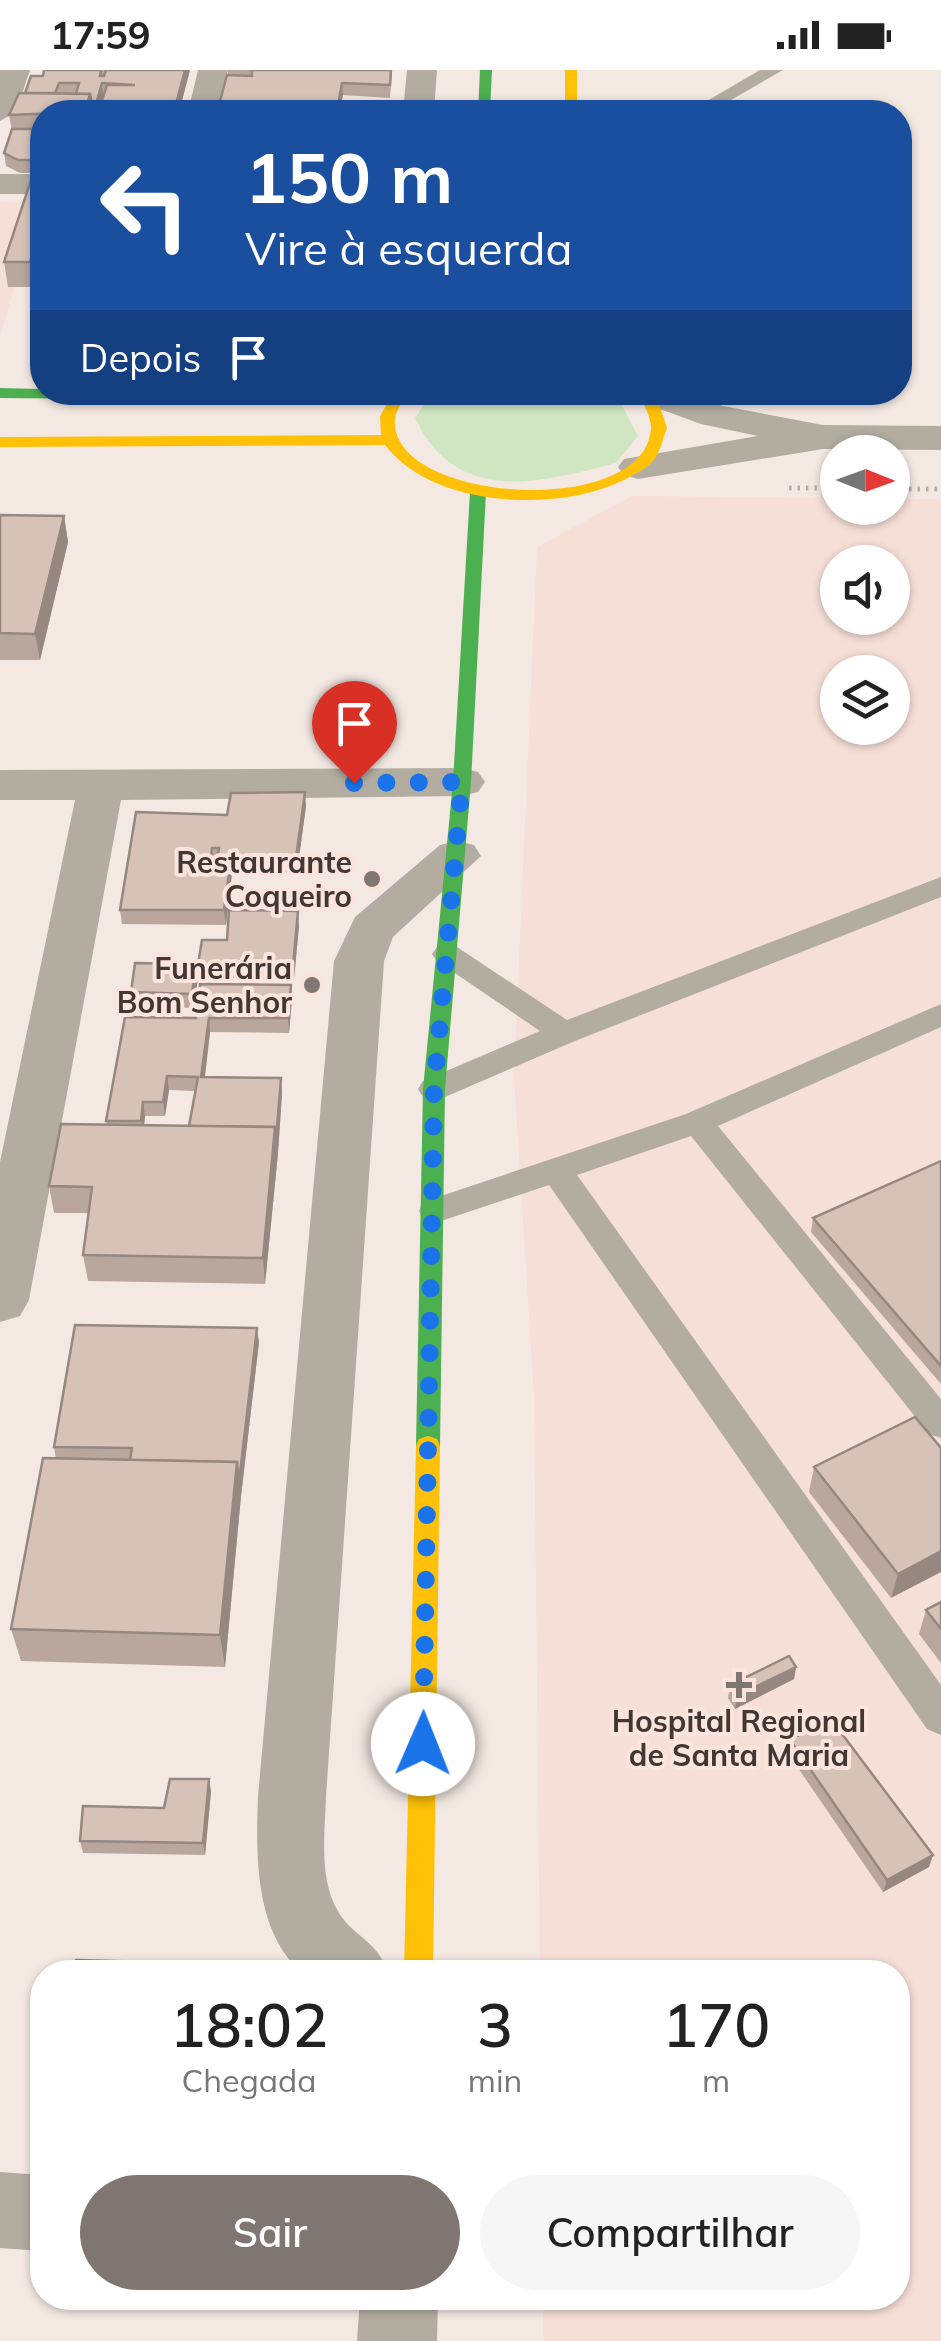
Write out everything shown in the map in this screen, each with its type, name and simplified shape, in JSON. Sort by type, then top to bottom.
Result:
[{"type":"street","points":[[207,100],[213,70]]},
{"type":"street","points":[[419,100],[422,70]]},
{"type":"street","points":[[485,100],[486,70]]},
{"type":"street","points":[[571,70],[572,100]]},
{"type":"street","points":[[0,184],[30,184]]},
{"type":"street","points":[[0,393],[30,393]]},
{"type":"street","points":[[395,405],[388,418],[390,440],[408,462],[438,480],[478,492],[537,497],[594,488],[638,467],[820,438]]},
{"type":"street","points":[[638,467],[658,443],[661,417],[654,405]]},
{"type":"street","points":[[683,405],[714,416],[820,436]]},
{"type":"street","points":[[910,438],[941,438]]},
{"type":"street","points":[[0,442],[390,440]]},
{"type":"street","points":[[418,1960],[436,1212],[434,1089],[457,856],[478,492]]},
{"type":"street","points":[[0,785],[462,782]]},
{"type":"street","points":[[0,1300],[9,1205],[101,786]]},
{"type":"street","points":[[339,1960],[311,1935],[290,1870],[294,1776],[359,961],[382,920],[457,856]]},
{"type":"street","points":[[0,2210],[30,2212]]},
{"type":"street","points":[[398,2341],[399,2310]]},
{"type":"lane","points":[[719,100],[774,70]]},
{"type":"lane","points":[[434,1089],[564,1032],[941,886]]},
{"type":"lane","points":[[446,954],[564,1032]]},
{"type":"lane","points":[[436,1212],[697,1122],[941,1015]]},
{"type":"lane","points":[[697,1122],[941,1424]]},
{"type":"lane","points":[[558,1173],[941,1717]]},
{"type":"path","points":[[910,489],[941,489]]},
{"type":"shaded area","points":[[0,202],[30,203],[30,231],[0,337]]},
{"type":"shaded area","name":"Hospital Regional de Santa Maria","points":[[632,496],[820,498],[820,525],[910,525],[910,499],[941,499],[941,2341],[543,2341],[543,2310],[910,2310],[910,1960],[540,1960],[534,1398],[514,1076],[537,547]]},
{"type":"green space","points":[[424,405],[622,405],[638,436],[616,463],[558,477],[502,481],[477,476],[453,465],[433,446],[415,418]]},
{"type":"building","points":[[44,70],[101,70],[100,76],[104,76],[106,70],[185,70],[177,100],[102,100],[107,85],[135,85],[102,83],[97,100],[91,100],[90,94],[76,94],[79,83],[59,83],[55,93],[25,93],[31,76],[43,76]]},
{"type":"building","points":[[252,70],[391,70],[390,85],[342,83],[339,100],[220,100],[227,75],[252,76]]},
{"type":"building","points":[[19,93],[90,94],[88,100],[30,100],[30,114],[9,115]]},
{"type":"building","points":[[12,129],[30,129],[30,160],[18,160],[4,153]]},
{"type":"building","points":[[30,183],[30,262],[4,262]]},
{"type":"building","points":[[0,515],[64,516],[35,634],[0,633]]},
{"type":"building","points":[[305,792],[296,858],[231,859],[224,910],[120,910],[136,812],[227,815],[231,793]],"holes":[[[212,848],[219,848],[217,860],[211,859]]]},
{"type":"building","points":[[229,910],[298,911],[293,965],[198,964],[202,940],[227,940]]},
{"type":"building","points":[[135,963],[196,964],[192,994],[131,992]]},
{"type":"building","points":[[200,984],[291,985],[288,1018],[209,1018],[201,1077],[281,1078],[276,1139],[275,1127],[189,1126],[198,1077],[167,1076],[163,1102],[143,1102],[141,1121],[106,1121],[125,1017],[196,1018]]},
{"type":"building","points":[[61,1124],[275,1127],[263,1258],[83,1255],[92,1187],[49,1186]]},
{"type":"building","points":[[941,1161],[941,1366],[813,1218]]},
{"type":"building","points":[[75,1325],[257,1328],[239,1482],[237,1462],[130,1460],[132,1448],[54,1447]]},
{"type":"building","points":[[915,1417],[941,1448],[941,1551],[898,1574],[814,1467]]},
{"type":"building","points":[[43,1458],[237,1462],[220,1635],[11,1629]]},
{"type":"building","points":[[941,1602],[941,1629],[926,1610]]},
{"type":"building","points":[[789,1656],[796,1667],[737,1696],[730,1685]]},
{"type":"building","points":[[830,1718],[933,1855],[887,1880],[790,1740]]},
{"type":"building","points":[[170,1779],[209,1779],[203,1843],[80,1841],[83,1806],[164,1808]]},
{"type":"traffic: fast","points":[[485,100],[486,70]]},
{"type":"traffic: fast","points":[[0,393],[30,393]]},
{"type":"traffic: fast","points":[[428,1446],[434,1089],[462,782],[478,492]]},
{"type":"traffic: slow","points":[[571,70],[571,100]]},
{"type":"traffic: slow","points":[[394,405],[387,419],[389,439],[402,456],[448,481],[528,496],[588,488],[614,479],[648,457],[659,428],[651,405]]},
{"type":"traffic: slow","points":[[0,442],[391,440]]},
{"type":"traffic: slow","points":[[418,1960],[428,1446]]},
{"type":"place","name":"Restaurante Coqueiro","points":[[372,879]]},
{"type":"place","name":"Funerária Bom Senhor","points":[[312,985]]},
{"type":"place","name":"Hospital Regional de Santa Maria","points":[[739,1685]]},
{"type":"route","points":[[354,783],[462,782],[434,1089],[436,1212],[423,1744]]}]
